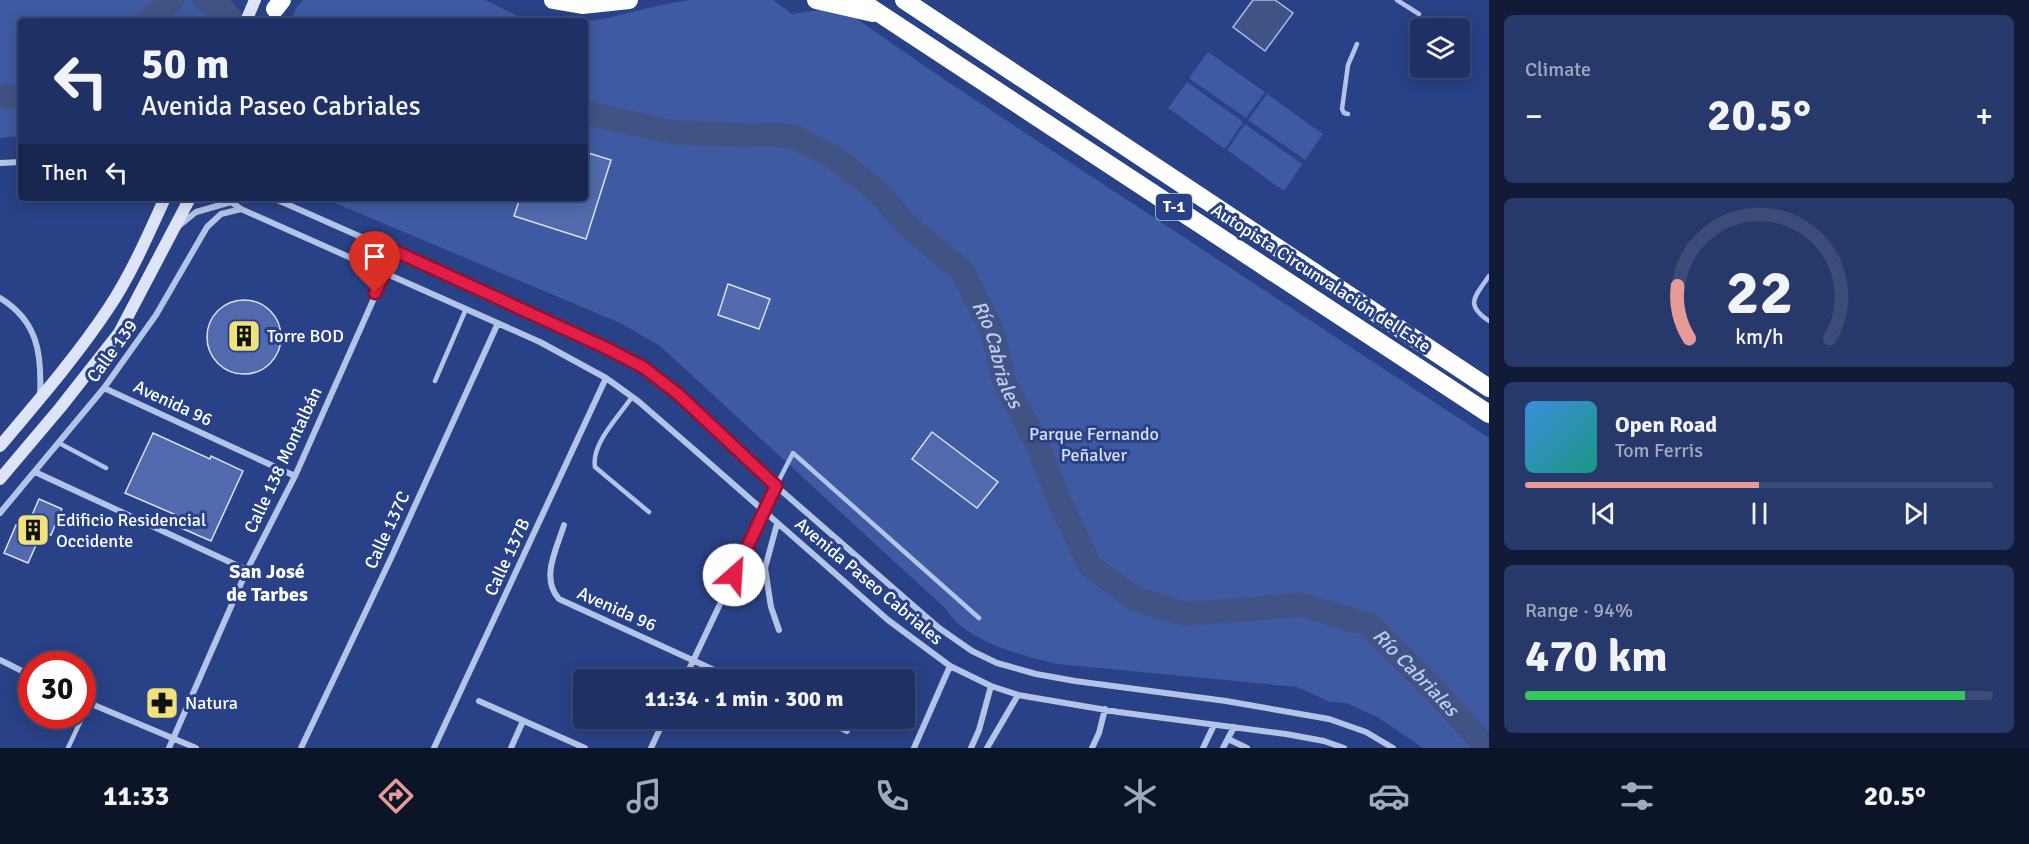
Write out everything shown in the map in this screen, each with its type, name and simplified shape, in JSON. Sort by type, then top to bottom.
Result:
[{"type":"highway","points":[[553,0],[582,5],[629,0]]},
{"type":"highway","points":[[816,0],[884,15]]},
{"type":"highway","name":"Autopista Circunvalación del Este","points":[[859,0],[1489,414]]},
{"type":"highway","name":"Autopista Circunvalación del Este","points":[[904,0],[1489,388]]},
{"type":"street","points":[[247,18],[255,0]]},
{"type":"street","points":[[0,163],[18,162]]},
{"type":"street","points":[[0,446],[60,375],[109,307],[150,232],[164,201]]},
{"type":"street","points":[[0,479],[119,333],[188,201]]},
{"type":"street","name":"Avenida Paseo Cabriales","points":[[280,201],[395,251],[643,367],[678,394],[776,486],[939,628],[972,651],[997,663],[1056,678],[1226,701],[1329,719],[1366,732],[1393,748]]},
{"type":"street","name":"Avenida Paseo Cabriales","points":[[174,229],[196,212],[231,202],[241,209],[540,342],[606,378],[692,447],[888,620],[950,666],[991,686],[1018,695],[1324,741],[1344,748]]},
{"type":"street","name":"Calle 139","points":[[0,513],[104,388],[156,315],[207,227],[222,214],[241,209]]},
{"type":"street","name":"Calle 138 Montalbán","points":[[169,748],[247,570],[295,476],[395,251]]},
{"type":"street","points":[[0,298],[15,307],[30,324],[42,368],[40,398]]},
{"type":"street","name":"Calle 137C","points":[[301,748],[498,324]]},
{"type":"street","name":"Calle 137B","points":[[434,748],[606,378]]},
{"type":"street","name":"Avenida 96","points":[[104,388],[295,476]]},
{"type":"street","points":[[35,472],[247,570]]},
{"type":"street","points":[[689,669],[776,486]]},
{"type":"street","points":[[777,524],[765,568],[771,607],[779,630]]},
{"type":"street","name":"Avenida 96","points":[[564,525],[549,580],[552,591],[559,599],[712,669]]},
{"type":"street","points":[[0,660],[18,669]]},
{"type":"street","points":[[914,748],[950,666]]},
{"type":"street","points":[[971,748],[979,730],[991,686]]},
{"type":"street","points":[[987,748],[1018,695]]},
{"type":"street","points":[[479,701],[585,748]]},
{"type":"street","points":[[96,706],[196,748]]},
{"type":"street","points":[[1092,748],[1099,733],[1105,709]]},
{"type":"street","points":[[511,748],[523,721]]},
{"type":"street","points":[[1203,748],[1214,725]]},
{"type":"street","points":[[1223,748],[1234,727]]},
{"type":"street","points":[[651,748],[660,729]]},
{"type":"street","points":[[1228,739],[1247,748]]},
{"type":"lane","points":[[1397,0],[1419,14]]},
{"type":"lane","points":[[1348,114],[1342,109],[1348,65],[1357,44]]},
{"type":"lane","points":[[1489,276],[1473,305],[1477,313],[1489,321]]},
{"type":"lane","points":[[435,381],[466,309]]},
{"type":"lane","points":[[632,397],[597,445],[593,458],[595,467],[649,512]]},
{"type":"lane","points":[[59,443],[106,468]]},
{"type":"lane","points":[[776,486],[794,453],[979,618]]},
{"type":"lane","points":[[68,748],[75,729]]},
{"type":"green space","points":[[0,0],[220,0],[212,18],[18,18],[18,136],[0,138]]},
{"type":"green space","points":[[303,0],[485,0],[522,18],[292,18],[296,8]]},
{"type":"green space","name":"Parque Fernando Peñalver","points":[[690,0],[773,0],[792,14],[834,8],[857,19],[945,80],[1489,438],[1489,748],[1423,748],[1377,717],[1346,703],[1330,702],[1297,687],[1057,664],[996,646],[966,630],[660,346],[620,323],[330,201],[588,201],[588,21]]},
{"type":"green space","points":[[1208,52],[1265,92],[1246,118],[1189,78]]},
{"type":"green space","points":[[1187,82],[1243,122],[1225,149],[1168,108]]},
{"type":"green space","points":[[1267,94],[1323,134],[1305,160],[1248,120]]},
{"type":"green space","points":[[1245,124],[1302,164],[1284,191],[1227,150]]},
{"type":"shaded area","points":[[1253,0],[1275,0],[1293,13],[1265,51],[1233,27]]},
{"type":"building","points":[[588,153],[611,160],[586,239],[514,216],[519,201],[588,201]]},
{"type":"building","points":[[728,284],[770,299],[759,329],[718,315]]},
{"type":"building","name":"Torre BOD","points":[[244,300],[258,303],[270,311],[278,323],[281,337],[278,351],[270,363],[258,371],[244,374],[230,371],[218,363],[210,351],[207,337],[210,323],[218,311],[230,303]]},
{"type":"building","points":[[932,432],[998,482],[977,508],[912,459]]},
{"type":"building","points":[[153,433],[243,471],[211,541],[179,527],[183,518],[125,493]]},
{"type":"building","name":"Edificio Residencial Occidente","points":[[39,499],[62,509],[51,535],[42,532],[28,563],[4,553],[16,525],[26,529]]},
{"type":"waterway","name":"Río Cabriales","points":[[152,18],[172,0]]},
{"type":"waterway","name":"Río Cabriales","points":[[205,0],[223,10],[230,18]]},
{"type":"waterway","name":"Río Cabriales","points":[[0,97],[18,96]]},
{"type":"waterway","name":"Río Cabriales","points":[[588,114],[676,133],[792,136],[835,158],[876,190],[908,226],[963,272],[992,330],[1005,384],[1036,441],[1059,500],[1090,566],[1136,599],[1185,614],[1302,605],[1370,625],[1481,741],[1489,746]]},
{"type":"place","name":"Torre BOD","points":[[244,336]]},
{"type":"place","name":"Edificio Residencial Occidente","points":[[33,530]]},
{"type":"place","name":"Natura","points":[[162,703]]},
{"type":"district","name":"San José de Tarbes","points":[[267,582]]},
{"type":"route","points":[[375,293],[395,251],[604,347],[643,367],[678,394],[776,486],[734,575]]}]
